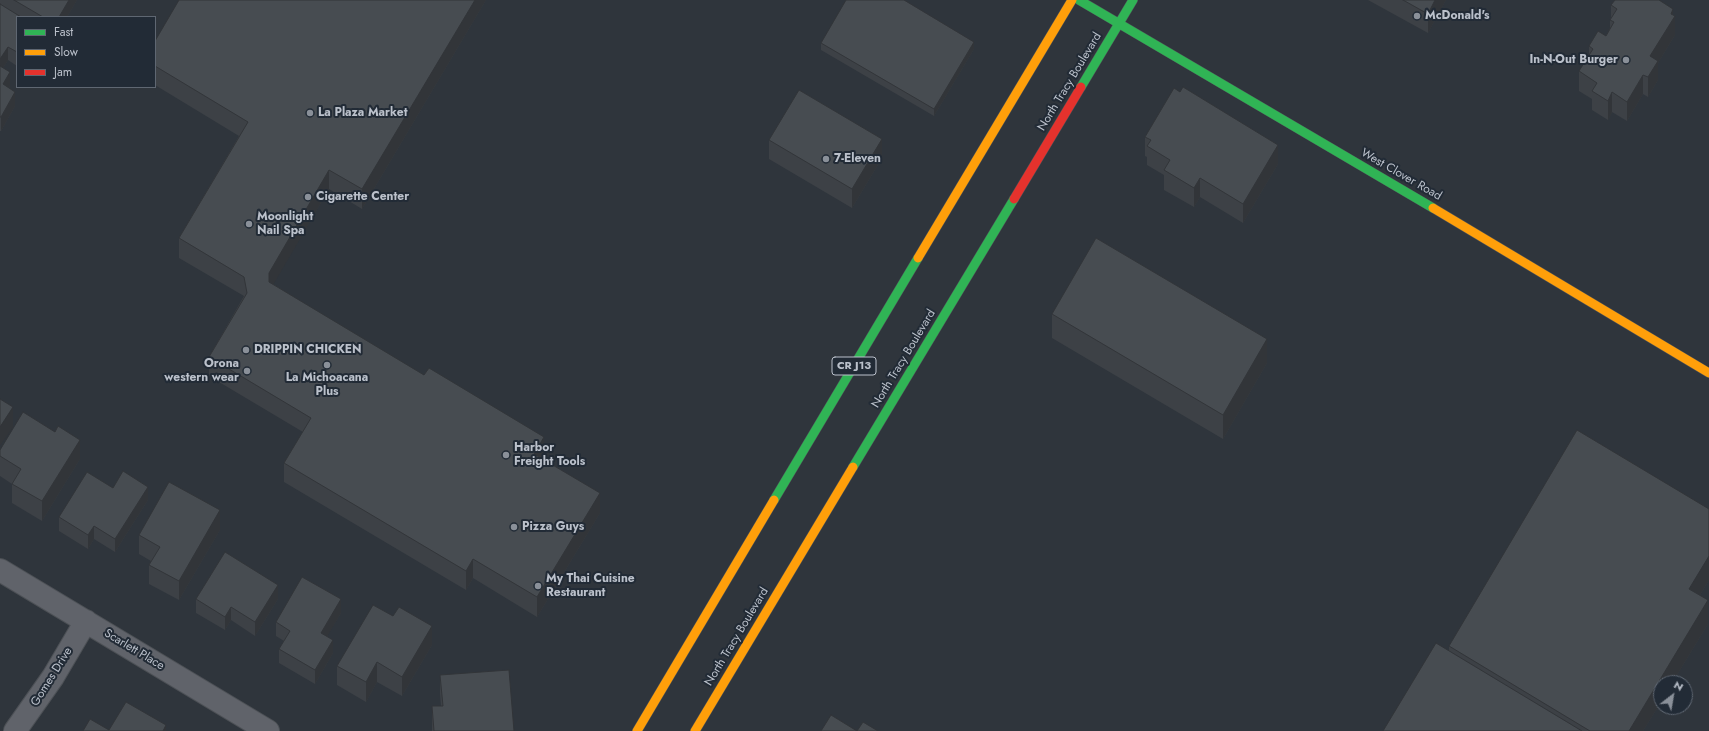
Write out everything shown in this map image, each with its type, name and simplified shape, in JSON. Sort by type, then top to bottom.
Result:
[{"type":"main road","name":"CR J13","points":[[637,731],[1072,0]]},
{"type":"main road","name":"West Clover Road","points":[[1079,0],[1416,198],[1709,373]]},
{"type":"main road","name":"North Tracy Boulevard","points":[[695,731],[1133,0]]},
{"type":"street","name":"Scarlett Place","points":[[0,570],[268,731]]},
{"type":"street","name":"Gomes Drive","points":[[15,731],[53,677],[86,621]]},
{"type":"building","points":[[14,0],[69,0],[60,16],[41,16]]},
{"type":"building","points":[[179,0],[475,0],[362,189],[329,170],[269,273],[269,282],[424,375],[429,368],[544,437],[534,454],[600,493],[537,597],[473,559],[466,571],[284,463],[311,418],[209,357],[247,293],[244,277],[179,238],[248,122],[156,67],[156,39]]},
{"type":"building","points":[[846,0],[904,0],[974,42],[934,109],[821,43]]},
{"type":"building","points":[[1403,0],[1435,0],[1428,14]]},
{"type":"building","name":"In-N-Out Burger","points":[[1615,0],[1659,0],[1673,9],[1671,14],[1675,16],[1650,56],[1658,61],[1648,77],[1643,75],[1627,102],[1612,92],[1608,101],[1592,91],[1597,83],[1579,71],[1593,49],[1589,46],[1598,31],[1606,36],[1614,22],[1610,20],[1617,9],[1611,5]]},
{"type":"building","points":[[0,4],[19,16],[16,16],[16,51],[8,47],[0,59]]},
{"type":"building","points":[[0,66],[10,72],[3,84],[15,92],[1,117],[0,117]]},
{"type":"building","points":[[1183,87],[1278,145],[1243,204],[1200,178],[1194,188],[1164,170],[1170,160],[1147,146],[1151,140],[1145,137],[1174,88],[1180,92]]},
{"type":"building","name":"7-Eleven","points":[[799,90],[882,139],[852,189],[769,140]]},
{"type":"building","points":[[1096,238],[1267,339],[1223,415],[1052,314]]},
{"type":"building","points":[[0,399],[13,407],[0,427]]},
{"type":"building","points":[[23,412],[55,432],[58,426],[80,440],[42,501],[12,484],[21,469],[0,456],[0,450]]},
{"type":"building","points":[[1577,430],[1709,509],[1709,556],[1689,589],[1708,600],[1663,675],[1653,675],[1653,691],[1629,731],[1590,731],[1449,646]]},
{"type":"building","points":[[123,471],[148,487],[115,539],[94,526],[88,535],[59,517],[87,472],[113,488]]},
{"type":"building","points":[[169,482],[220,510],[179,581],[149,565],[160,547],[139,535]]},
{"type":"building","points":[[225,552],[278,585],[255,622],[231,607],[225,617],[196,599]]},
{"type":"building","points":[[302,577],[341,599],[321,633],[333,640],[315,670],[279,649],[290,631],[276,622]]},
{"type":"building","points":[[373,605],[393,616],[399,607],[432,626],[402,677],[377,662],[366,682],[337,666]]},
{"type":"building","points":[[1436,643],[1582,731],[1383,731]]},
{"type":"building","points":[[509,670],[514,731],[434,731],[432,706],[443,706],[440,675]]},
{"type":"building","points":[[126,702],[166,725],[163,731],[83,731],[90,719],[109,730]]},
{"type":"building","points":[[831,715],[857,731],[821,731]]},
{"type":"building","points":[[863,722],[878,731],[857,731]]},
{"type":"traffic: fast","points":[[1079,0],[1433,208]]},
{"type":"traffic: fast","points":[[1081,87],[1133,0]]},
{"type":"traffic: fast","points":[[853,467],[1014,199]]},
{"type":"traffic: fast","points":[[774,500],[918,258]]},
{"type":"traffic: slow","points":[[918,258],[1072,0]]},
{"type":"traffic: slow","points":[[1433,208],[1709,373]]},
{"type":"traffic: slow","points":[[695,731],[853,467]]},
{"type":"traffic: slow","points":[[637,731],[774,500]]},
{"type":"traffic: jam","points":[[1014,199],[1081,87]]},
{"type":"place","name":"McDonald's","points":[[1417,16]]},
{"type":"place","name":"In-N-Out Burger","points":[[1626,60]]},
{"type":"place","name":"La Plaza Market","points":[[310,113]]},
{"type":"place","name":"7-Eleven","points":[[826,159]]},
{"type":"place","name":"Cigarette Center","points":[[308,197]]},
{"type":"place","name":"Moonlight Nail Spa","points":[[249,224]]},
{"type":"place","name":"DRIPPIN CHICKEN","points":[[246,350]]},
{"type":"place","name":"La Michoacana Plus","points":[[327,365]]},
{"type":"place","name":"Orona western wear","points":[[247,371]]},
{"type":"place","name":"Harbor Freight Tools","points":[[506,455]]},
{"type":"place","name":"Pizza Guys","points":[[514,527]]},
{"type":"place","name":"My Thai Cuisine Restaurant","points":[[538,586]]}]
